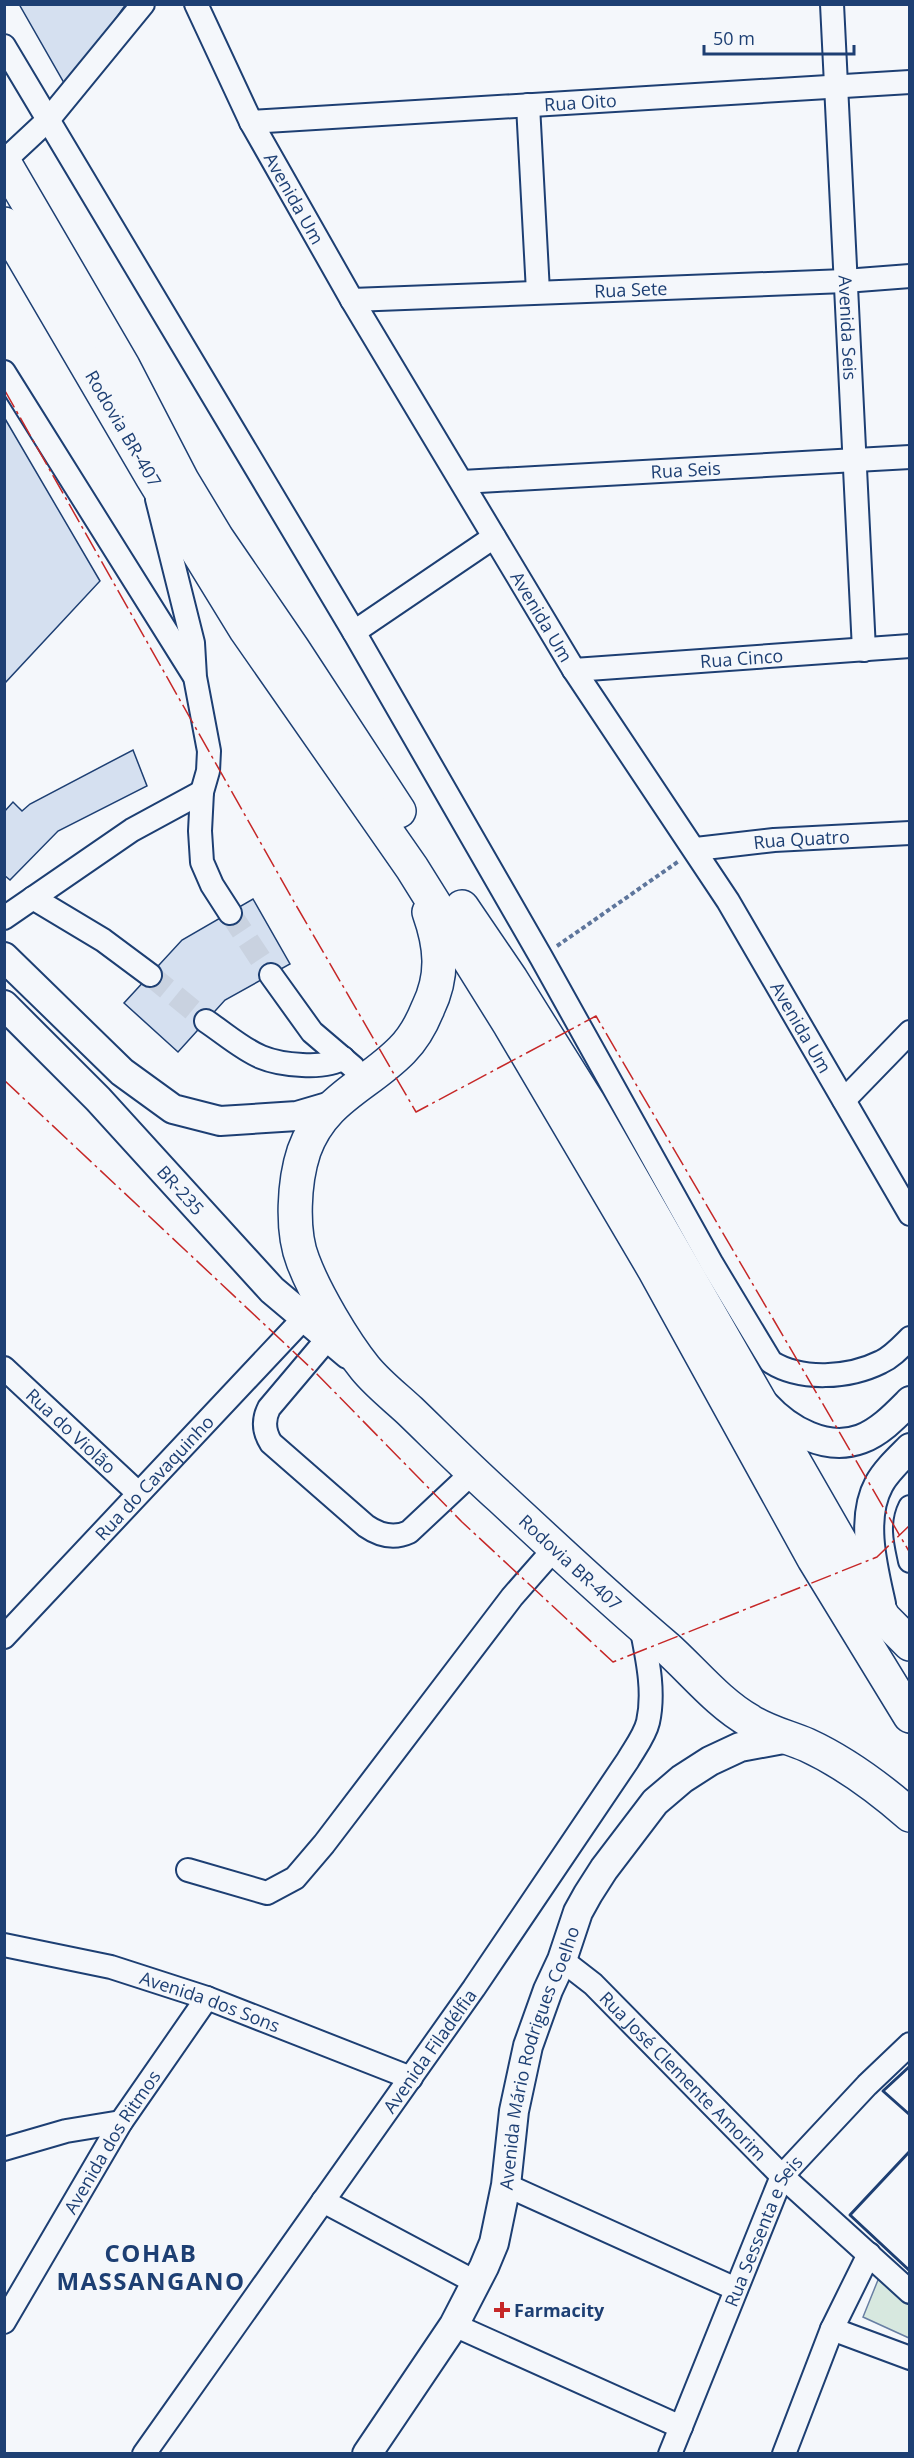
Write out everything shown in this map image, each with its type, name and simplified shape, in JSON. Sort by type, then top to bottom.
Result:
[{"type":"highway","points":[[4,161],[123,366],[182,480],[217,538],[511,979],[588,1102],[700,1271],[753,1392],[884,1618],[909,1644]]},
{"type":"highway","name":"Rodovia BR-407","points":[[4,224],[152,477],[246,630],[412,868],[438,936],[441,963],[437,984],[432,1000],[414,1036],[401,1051],[331,1106],[304,1150],[295,1215],[296,1232],[302,1259],[314,1286],[366,1369],[555,1548],[734,1710],[750,1722],[827,1755],[864,1777],[909,1815]]},
{"type":"highway","points":[[412,868],[510,1025],[654,1269],[814,1559],[909,1716]]},
{"type":"main road","points":[[4,957],[122,1072],[173,1109],[220,1121],[297,1116],[331,1106]]},
{"type":"main road","name":"BR-235","points":[[4,1005],[98,1099],[272,1290],[366,1369]]},
{"type":"main road","points":[[753,1392],[776,1417],[799,1432],[832,1441],[851,1442],[863,1438],[894,1417],[909,1401]]},
{"type":"main road","points":[[884,1618],[872,1552],[872,1502],[879,1484],[909,1449]]},
{"type":"main road","name":"Avenida Mário Rodrigues Coelho","points":[[375,2451],[454,2325],[477,2283],[494,2243],[506,2185],[514,2111],[520,2080],[538,2016],[562,1960],[578,1912],[588,1894],[655,1802],[682,1779],[710,1761],[740,1748],[789,1738]]},
{"type":"street","points":[[4,161],[48,120],[143,4]]},
{"type":"street","name":"Avenida Um","points":[[196,4],[251,122],[352,300],[574,670],[696,849],[909,1214]]},
{"type":"street","name":"Avenida Seis","points":[[832,4],[864,650]]},
{"type":"street","points":[[4,46],[354,632],[541,957],[700,1271],[771,1362],[784,1370],[816,1374],[854,1371],[880,1363],[897,1351],[909,1338]]},
{"type":"street","name":"Rua Oito","points":[[251,122],[909,82]]},
{"type":"street","points":[[528,105],[538,292]]},
{"type":"street","name":"Rua Sete","points":[[352,300],[845,281],[909,276]]},
{"type":"street","points":[[4,372],[195,677]]},
{"type":"street","name":"Rua Seis","points":[[462,482],[909,458]]},
{"type":"street","points":[[152,477],[193,643],[195,677],[208,751],[208,771],[202,792],[200,831],[202,862],[212,885],[230,912]]},
{"type":"street","points":[[354,632],[494,537]]},
{"type":"street","name":"Rua Cinco","points":[[574,670],[909,646]]},
{"type":"street","points":[[4,918],[132,830],[202,792]]},
{"type":"street","name":"Rua Quatro","points":[[696,849],[774,840],[909,833]]},
{"type":"street","points":[[33,898],[103,940],[150,975]]},
{"type":"street","points":[[271,975],[312,1032],[369,1077]]},
{"type":"street","points":[[206,1021],[262,1058],[314,1066],[335,1064],[343,1058]]},
{"type":"street","points":[[844,1100],[909,1032]]},
{"type":"street","name":"Rua do Cavaquinho","points":[[4,1637],[304,1318]]},
{"type":"street","points":[[329,1337],[269,1408],[265,1416],[265,1425],[266,1435],[271,1443],[376,1533],[400,1535],[409,1532],[473,1472]]},
{"type":"street","name":"Rua do Violão","points":[[4,1368],[138,1493]]},
{"type":"street","points":[[909,1507],[905,1518],[905,1538],[909,1561]]},
{"type":"street","points":[[188,1870],[267,1893],[295,1878],[324,1844],[512,1598],[555,1548]]},
{"type":"street","name":"Avenida Filadélfia","points":[[144,2454],[411,2078],[620,1774],[648,1724],[650,1685],[641,1626]]},
{"type":"street","name":"Avenida dos Sons","points":[[4,1945],[111,1967],[207,1998],[411,2078]]},
{"type":"street","name":"Rua José Clemente Amorim","points":[[562,1960],[593,1984],[782,2176],[909,2292]]},
{"type":"street","name":"Avenida dos Ritmos","points":[[4,2322],[121,2122],[207,1998]]},
{"type":"street","name":"Rua Sessenta e Seis","points":[[670,2454],[782,2176],[867,2085],[909,2044]]},
{"type":"street","points":[[4,2149],[66,2131],[121,2122]]},
{"type":"street","points":[[506,2185],[736,2289]]},
{"type":"street","points":[[323,2201],[477,2283]]},
{"type":"street","points":[[784,2454],[832,2329],[868,2254]]},
{"type":"street","points":[[454,2325],[681,2427]]},
{"type":"street","points":[[832,2329],[909,2358]]},
{"type":"path","points":[[541,957],[696,849]]},
{"type":"shaded area","points":[[880,2275],[909,2303],[909,2338],[863,2317]]},
{"type":"building","points":[[19,4],[126,4],[67,88]]},
{"type":"building","points":[[4,417],[100,581],[4,684]]},
{"type":"building","points":[[133,750],[147,786],[58,831],[10,880],[4,875],[4,812],[13,802],[22,811],[30,804]]},
{"type":"building","points":[[253,899],[290,964],[225,1000],[178,1052],[124,1003],[182,940]]},
{"type":"tunnel","points":[[230,913],[271,975]]},
{"type":"tunnel","points":[[150,975],[206,1021]]},
{"type":"wall","points":[[910,2066],[883,2091],[910,2115]]},
{"type":"wall","points":[[910,2151],[850,2215],[910,2271]]},
{"type":"power","points":[[4,389],[293,900],[416,1112],[596,1016],[910,1553]]},
{"type":"power","points":[[4,1080],[313,1370],[462,1522],[613,1662],[877,1557],[910,1525]]},
{"type":"place","name":"Farmacity","points":[[502,2310]]},
{"type":"district","name":"COHAB MASSANGANO","points":[[151,2266]]}]
